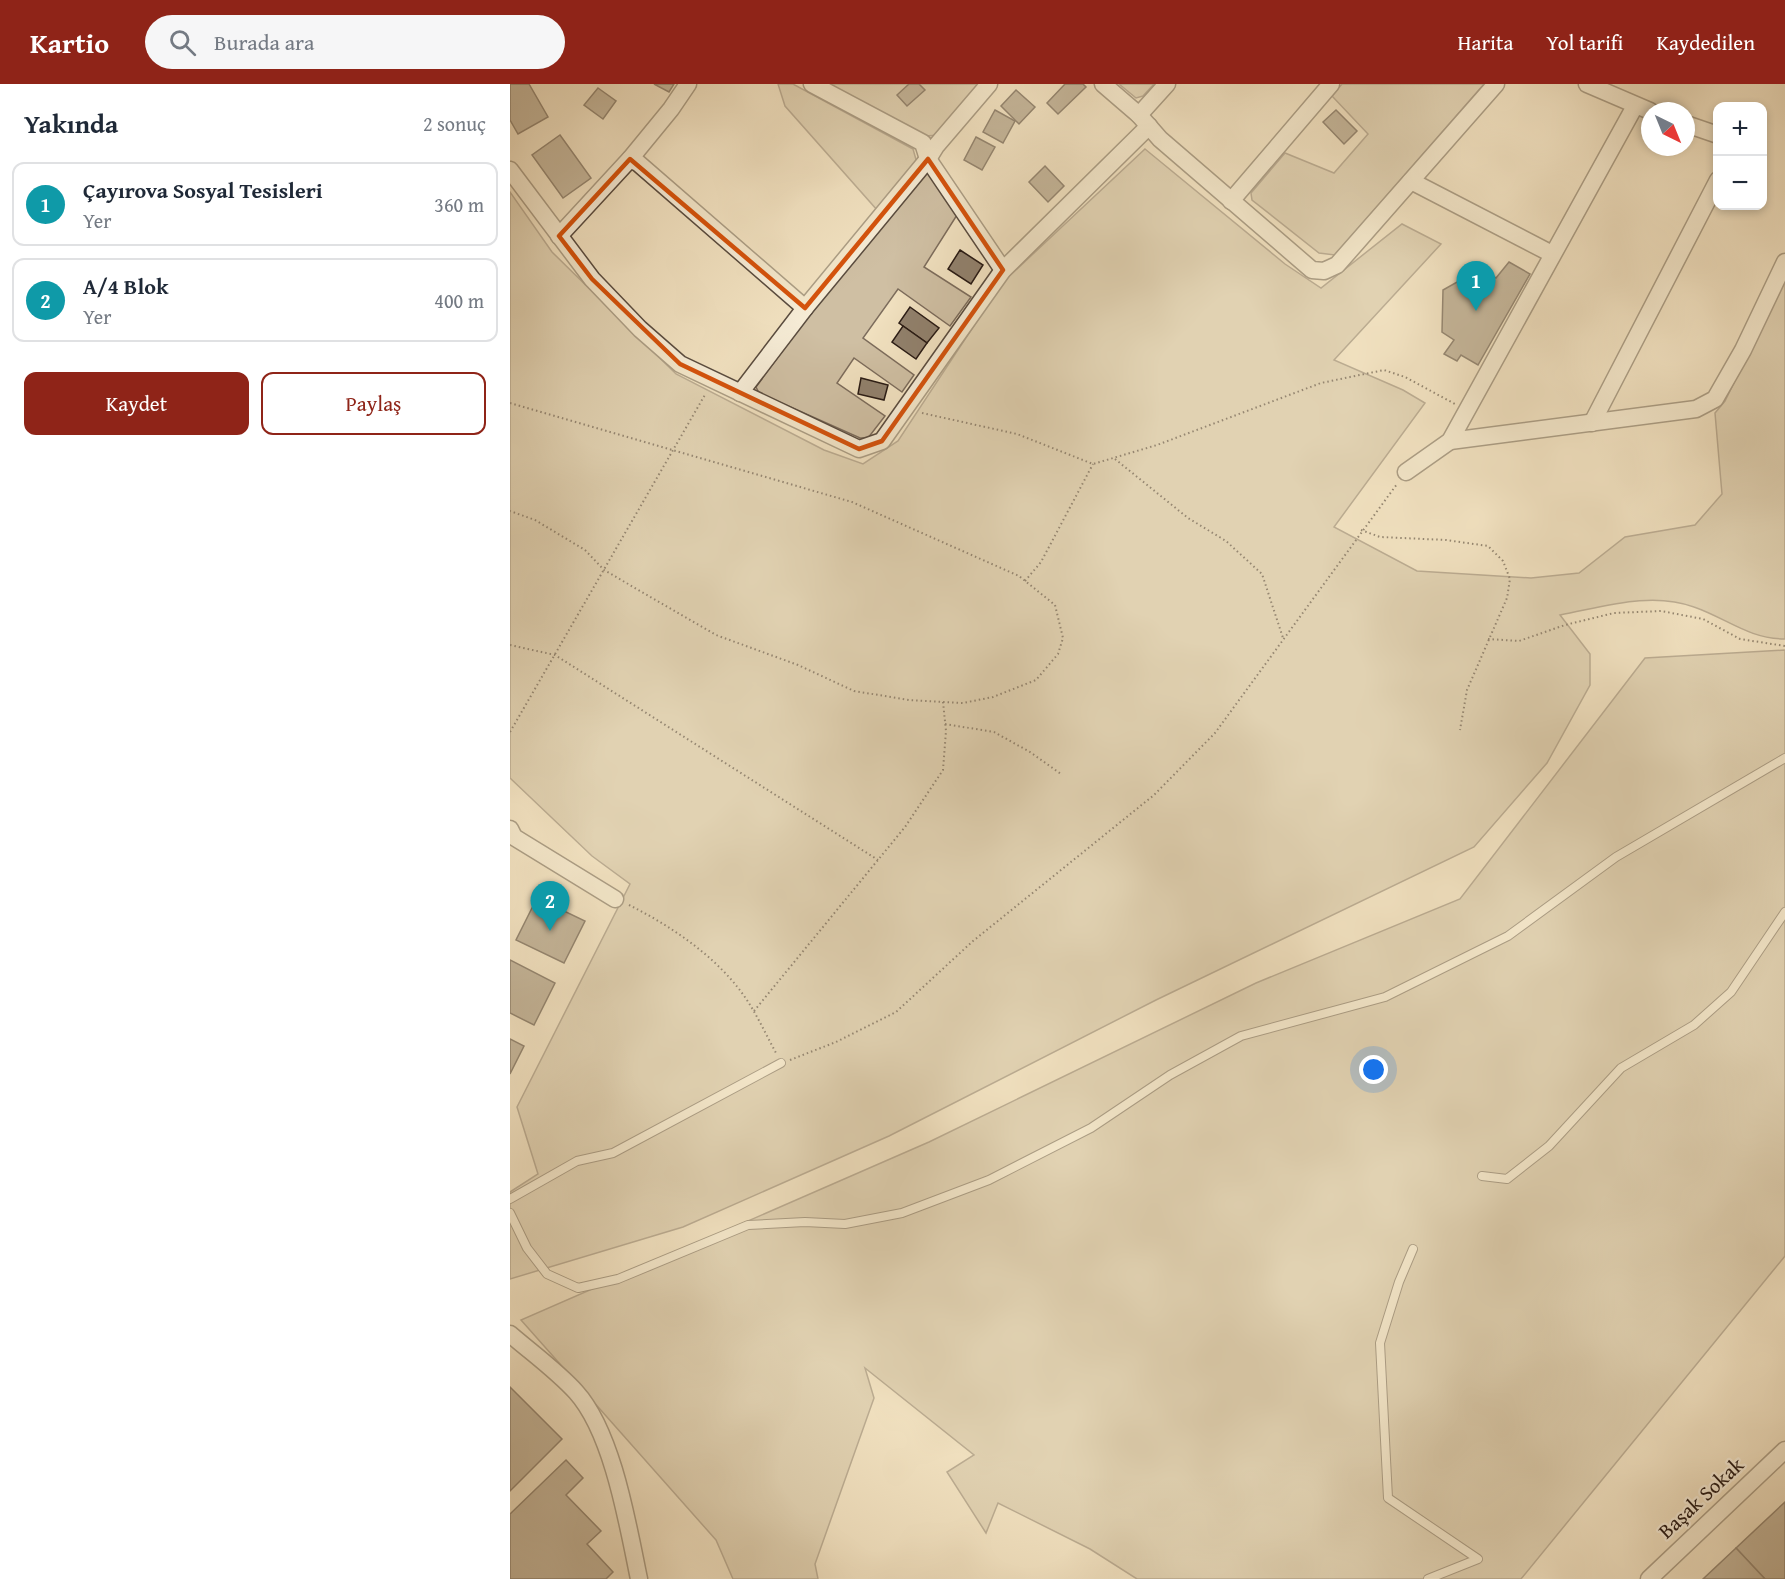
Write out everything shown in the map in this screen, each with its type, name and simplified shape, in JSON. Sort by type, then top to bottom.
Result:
[{"type":"street","points":[[559,236],[630,159],[688,84]]},
{"type":"street","points":[[812,84],[923,143],[928,159],[1003,270]]},
{"type":"street","points":[[740,393],[805,308],[989,84]]},
{"type":"street","points":[[1103,84],[1144,120],[1160,139],[1312,270],[1324,270],[1337,265],[1496,84]]},
{"type":"street","points":[[510,170],[592,279],[640,329],[680,364],[859,449],[882,441],[1003,270],[1144,120],[1167,84]]},
{"type":"street","points":[[1231,201],[1331,84]]},
{"type":"street","points":[[1587,84],[1641,108]]},
{"type":"street","points":[[1406,472],[1450,441],[1552,254],[1641,112]]},
{"type":"street","points":[[1695,127],[1713,133]]},
{"type":"street","points":[[630,159],[638,163],[805,308]]},
{"type":"street","points":[[1411,181],[1552,254]]},
{"type":"street","points":[[1592,423],[1713,190]]},
{"type":"street","points":[[1450,441],[1696,409],[1715,399],[1743,350],[1785,262]]},
{"type":"street","points":[[510,830],[514,837],[615,898]]},
{"type":"street","points":[[510,1334],[577,1393],[602,1434],[627,1521],[639,1579]]},
{"type":"street","name":"Başak Sokak","points":[[1649,1579],[1785,1450]]},
{"type":"lane","points":[[510,1213],[527,1248],[547,1274],[578,1288],[618,1280],[748,1225],[805,1222],[845,1224],[902,1213],[988,1180],[1091,1128],[1170,1075],[1241,1036],[1385,996],[1508,936],[1616,856],[1785,758]]},
{"type":"lane","points":[[1482,1176],[1507,1179],[1549,1146],[1622,1068],[1694,1024],[1731,992],[1785,912]]},
{"type":"lane","points":[[510,1199],[577,1161],[613,1153],[782,1063]]},
{"type":"lane","points":[[1413,1249],[1399,1282],[1380,1343],[1388,1498],[1478,1559],[1428,1579]]},
{"type":"path","points":[[904,410],[1017,434],[1093,464],[1157,445],[1321,382],[1384,370],[1405,377],[1467,411]]},
{"type":"path","points":[[510,732],[713,380]]},
{"type":"path","points":[[510,404],[852,502],[1025,581],[1055,605],[1063,638],[1058,654],[1036,680],[993,697],[963,703],[909,700],[854,691],[798,665],[716,635],[604,570],[585,550],[535,520],[510,511]]},
{"type":"path","points":[[1114,458],[1188,518],[1226,541],[1262,574],[1283,638]]},
{"type":"path","points":[[1025,581],[1041,562],[1093,464]]},
{"type":"path","points":[[615,898],[655,918],[712,960],[738,988],[754,1011],[782,1063],[836,1042],[896,1012],[973,941],[1154,795],[1215,733],[1361,530],[1406,472]]},
{"type":"path","points":[[1361,530],[1380,537],[1446,540],[1488,546],[1503,561],[1510,579],[1507,598],[1467,690],[1460,730]]},
{"type":"path","points":[[1488,639],[1519,641],[1565,625],[1614,613],[1661,610],[1703,619],[1740,639],[1785,646]]},
{"type":"path","points":[[510,645],[555,655],[878,860]]},
{"type":"path","points":[[754,1011],[905,827],[943,770],[945,724],[943,702]]},
{"type":"path","points":[[945,724],[994,732],[1030,752],[1061,774]]},
{"type":"highlighted area","points":[[630,159],[805,308],[928,159],[1003,270],[882,441],[859,449],[680,364],[592,279],[559,236]]},
{"type":"shaded area","points":[[778,84],[793,84],[913,149],[917,163],[878,211],[785,106]]},
{"type":"shaded area","points":[[829,84],[983,84],[939,135],[925,136]]},
{"type":"shaded area","points":[[1119,84],[1154,84],[1143,96],[1136,98]]},
{"type":"shaded area","points":[[1342,84],[1484,84],[1335,255],[1319,253],[1252,200],[1251,193],[1285,153],[1334,173],[1368,134],[1332,96]]},
{"type":"shaded area","points":[[1145,149],[1285,264],[1321,288],[1402,224],[1441,244],[1334,360],[1403,390],[1425,403],[1334,527],[1417,571],[1531,578],[1579,573],[1625,537],[1695,525],[1722,494],[1715,413],[1725,401],[1785,279],[1785,639],[1760,636],[1694,607],[1661,600],[1627,602],[1560,615],[1590,654],[1590,685],[1547,763],[1474,847],[1156,1000],[889,1136],[683,1227],[510,1279],[510,1192],[538,1174],[517,1107],[630,884],[592,856],[510,778],[510,192],[552,252],[676,374],[824,450],[863,464],[898,441],[1002,283]]},
{"type":"shaded area","points":[[927,170],[957,215],[924,267],[971,297],[950,326],[898,289],[863,338],[914,375],[902,392],[854,358],[837,383],[885,416],[868,438],[860,438],[759,393],[756,387],[809,315]]},
{"type":"shaded area","points":[[1785,650],[1785,1256],[1521,1579],[1137,1579],[1090,1549],[998,1503],[986,1533],[947,1472],[974,1455],[865,1368],[874,1398],[815,1564],[818,1579],[733,1579],[716,1540],[521,1320],[929,1142],[1256,983],[1460,899],[1645,658]]},
{"type":"building","points":[[510,84],[529,84],[548,117],[518,134],[510,120]]},
{"type":"building","points":[[654,84],[674,84],[669,92]]},
{"type":"building","points":[[909,84],[919,84],[925,90],[907,106],[897,95]]},
{"type":"building","points":[[1065,84],[1083,84],[1086,87],[1058,114],[1047,103]]},
{"type":"building","points":[[598,88],[616,101],[603,119],[584,105]]},
{"type":"building","points":[[1016,90],[1035,107],[1019,124],[1001,106]]},
{"type":"building","points":[[995,110],[1015,121],[1003,143],[983,132]]},
{"type":"building","points":[[1336,110],[1357,131],[1344,144],[1323,122]]},
{"type":"building","points":[[560,135],[591,178],[563,198],[532,155]]},
{"type":"building","points":[[976,137],[995,147],[982,170],[964,160]]},
{"type":"building","points":[[1045,166],[1064,186],[1048,202],[1029,182]]},
{"type":"building","points":[[960,250],[983,265],[971,284],[948,269]]},
{"type":"building","points":[[1509,262],[1530,274],[1478,365],[1461,355],[1457,361],[1444,354],[1454,340],[1442,332],[1443,290],[1480,269],[1496,278]]},
{"type":"building","points":[[910,307],[939,328],[927,343],[899,323]]},
{"type":"building","points":[[903,326],[927,343],[916,359],[892,342]]},
{"type":"building","points":[[861,378],[888,385],[884,400],[858,394]]},
{"type":"building","points":[[537,898],[585,921],[564,963],[516,940]]},
{"type":"building","points":[[510,960],[555,983],[534,1025],[510,1013]]},
{"type":"building","points":[[510,1039],[524,1046],[510,1074]]},
{"type":"building","points":[[510,1387],[562,1439],[510,1491]]},
{"type":"building","points":[[566,1460],[583,1478],[566,1495],[601,1531],[587,1544],[613,1572],[606,1579],[510,1579],[510,1514]]},
{"type":"building","points":[[1785,1502],[1785,1579],[1765,1579],[1736,1548]]},
{"type":"building","points":[[1736,1548],[1765,1579],[1703,1579]]},
{"type":"place","name":"Çayırova Sosyal Tesisleri","points":[[1476,311]]},
{"type":"place","name":"A/4 Blok","points":[[550,931]]}]
